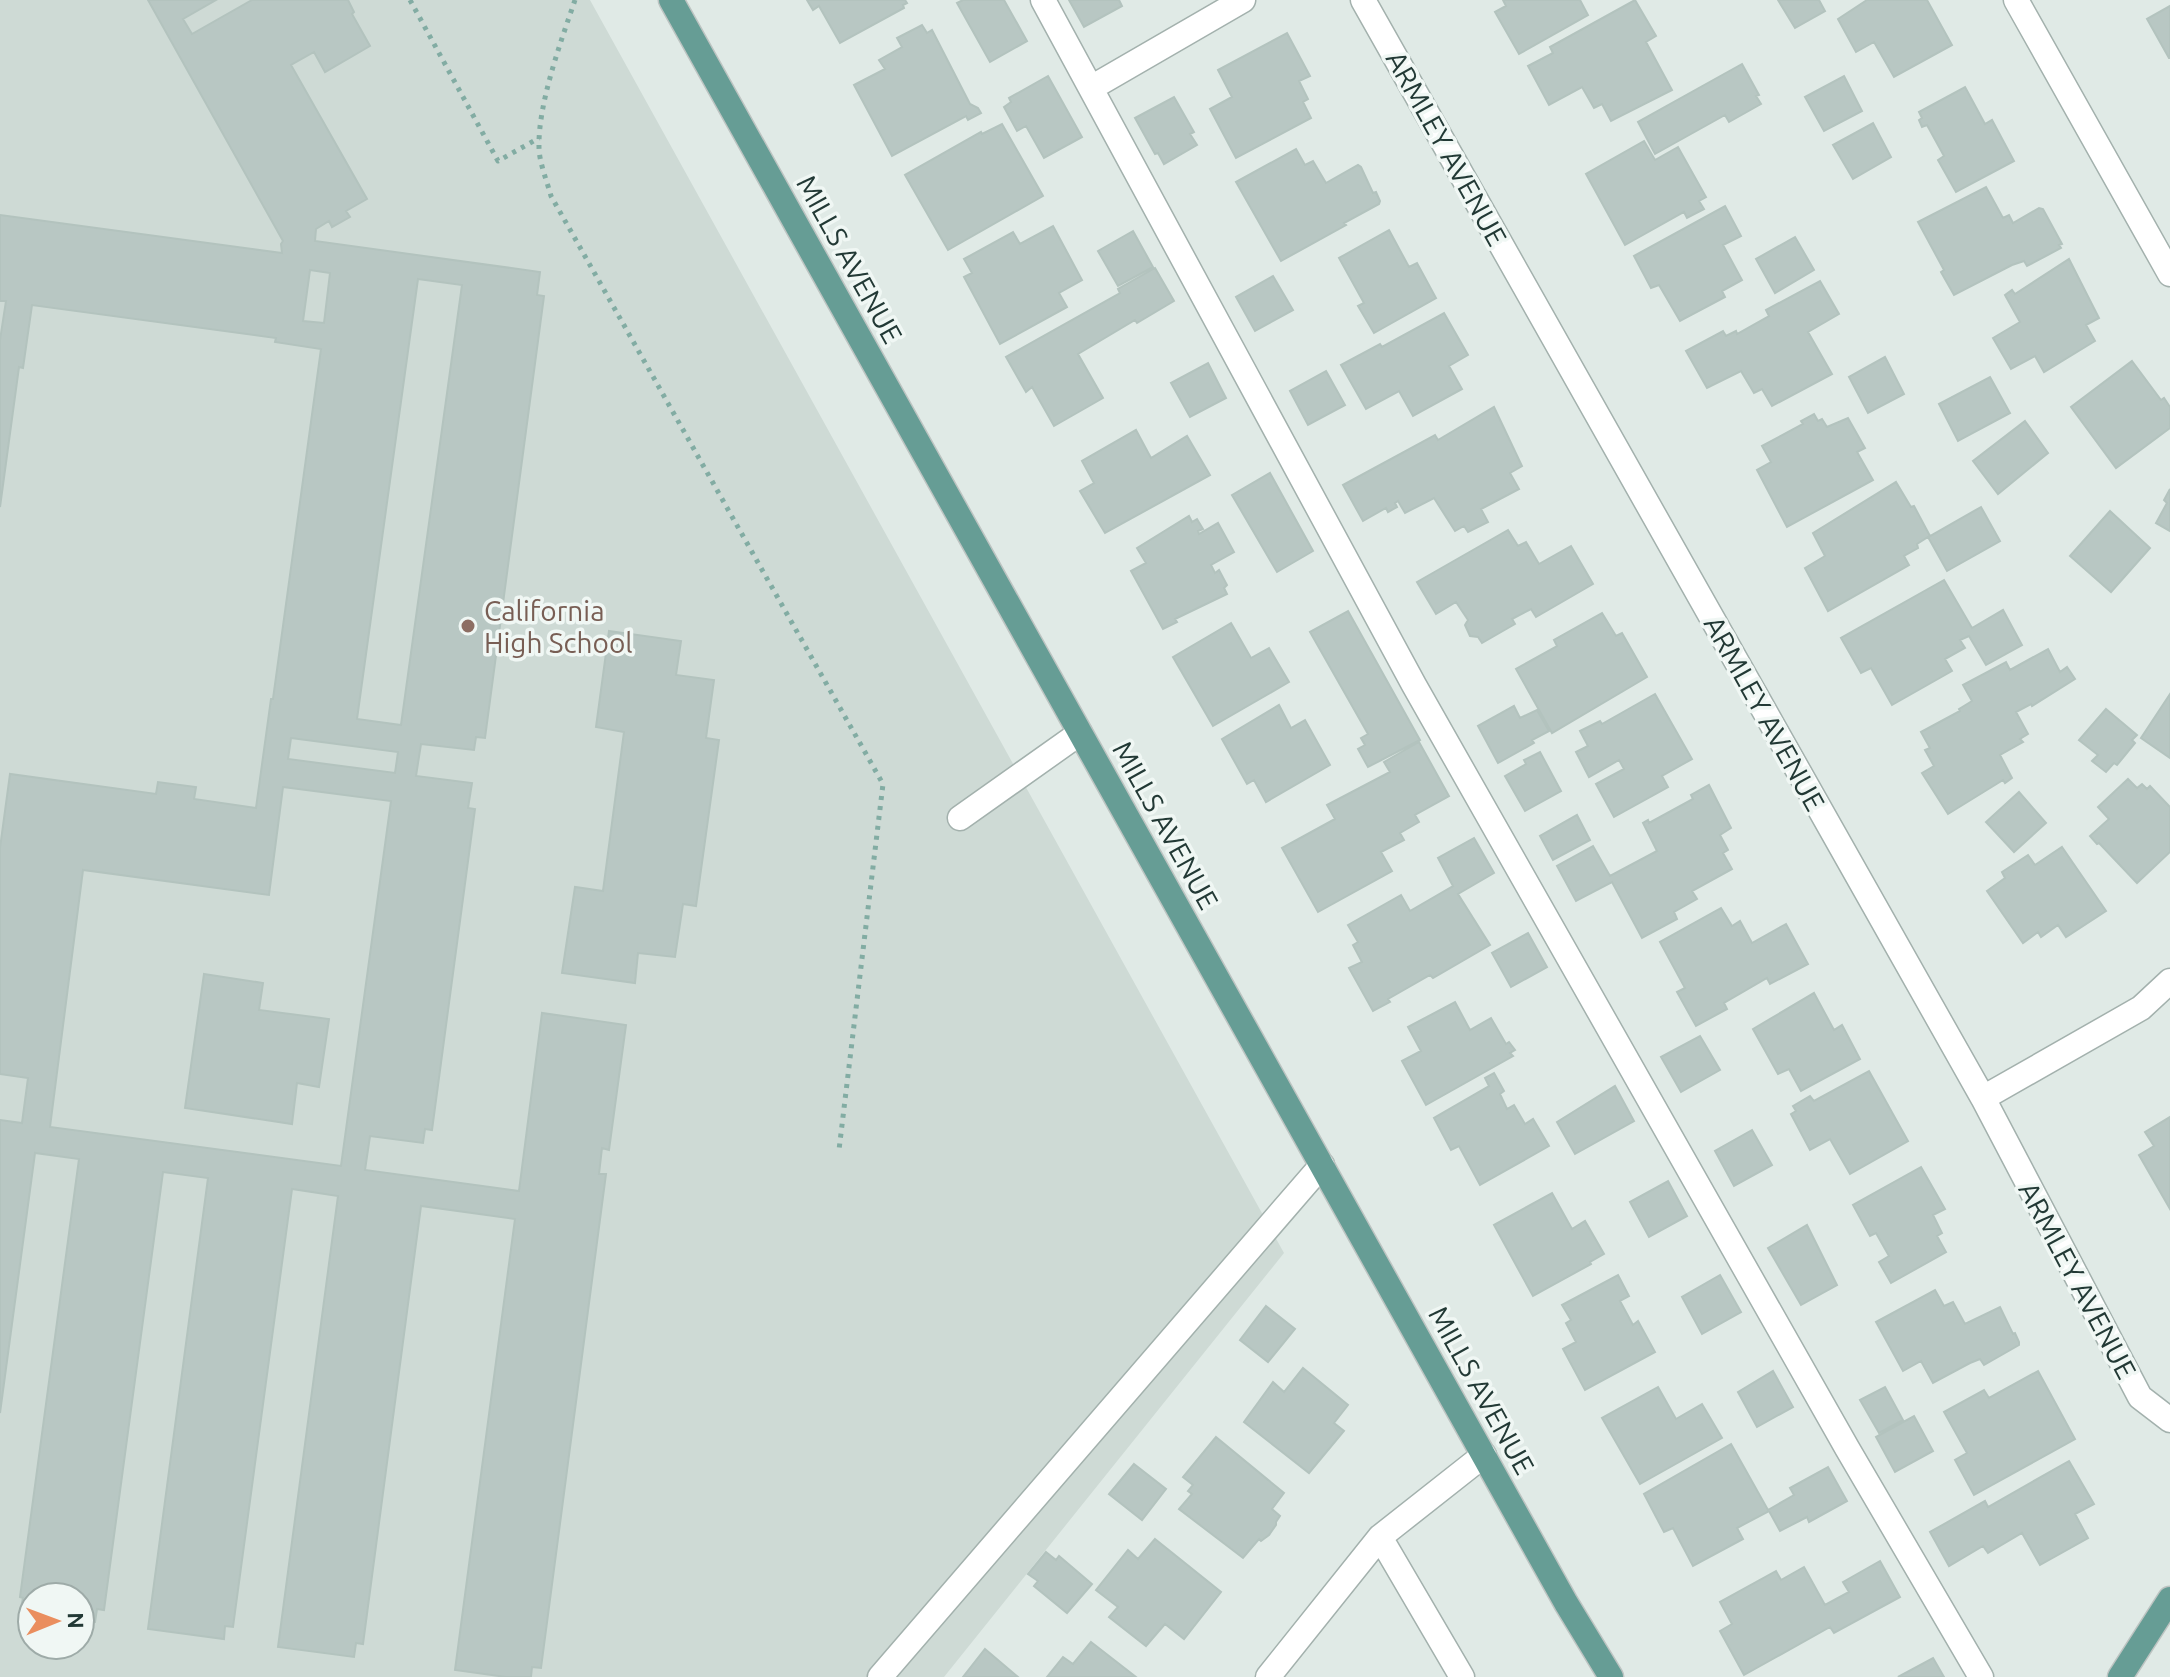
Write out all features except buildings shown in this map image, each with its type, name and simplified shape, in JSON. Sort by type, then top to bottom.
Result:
[{"type":"main road","name":"MILLS AVENUE","points":[[671,0],[1566,1603],[1611,1677]]},
{"type":"main road","points":[[2120,1677],[2170,1599]]},
{"type":"street","points":[[1043,0],[1414,685],[1847,1448],[1981,1677]]},
{"type":"street","points":[[1091,88],[1243,0]]},
{"type":"street","name":"ARMLEY AVENUE","points":[[1363,0],[1983,1098],[2140,1397],[2170,1420]]},
{"type":"street","points":[[2016,0],[2170,274]]},
{"type":"street","points":[[960,818],[1080,733]]},
{"type":"street","points":[[1983,1098],[2141,1008],[2170,981]]},
{"type":"street","points":[[880,1677],[1322,1165]]},
{"type":"street","points":[[1268,1677],[1380,1537],[1484,1455]]},
{"type":"street","points":[[1380,1537],[1462,1677]]},
{"type":"path","points":[[410,0],[498,161],[540,137]]},
{"type":"path","points":[[575,0],[544,105],[540,137],[539,149],[551,196],[883,784],[839,1150]]},
{"type":"shaded area","name":"California High School","points":[[0,0],[590,0],[1284,1253],[944,1677],[0,1677]]},
{"type":"place","name":"California High School","points":[[468,626]]}]
